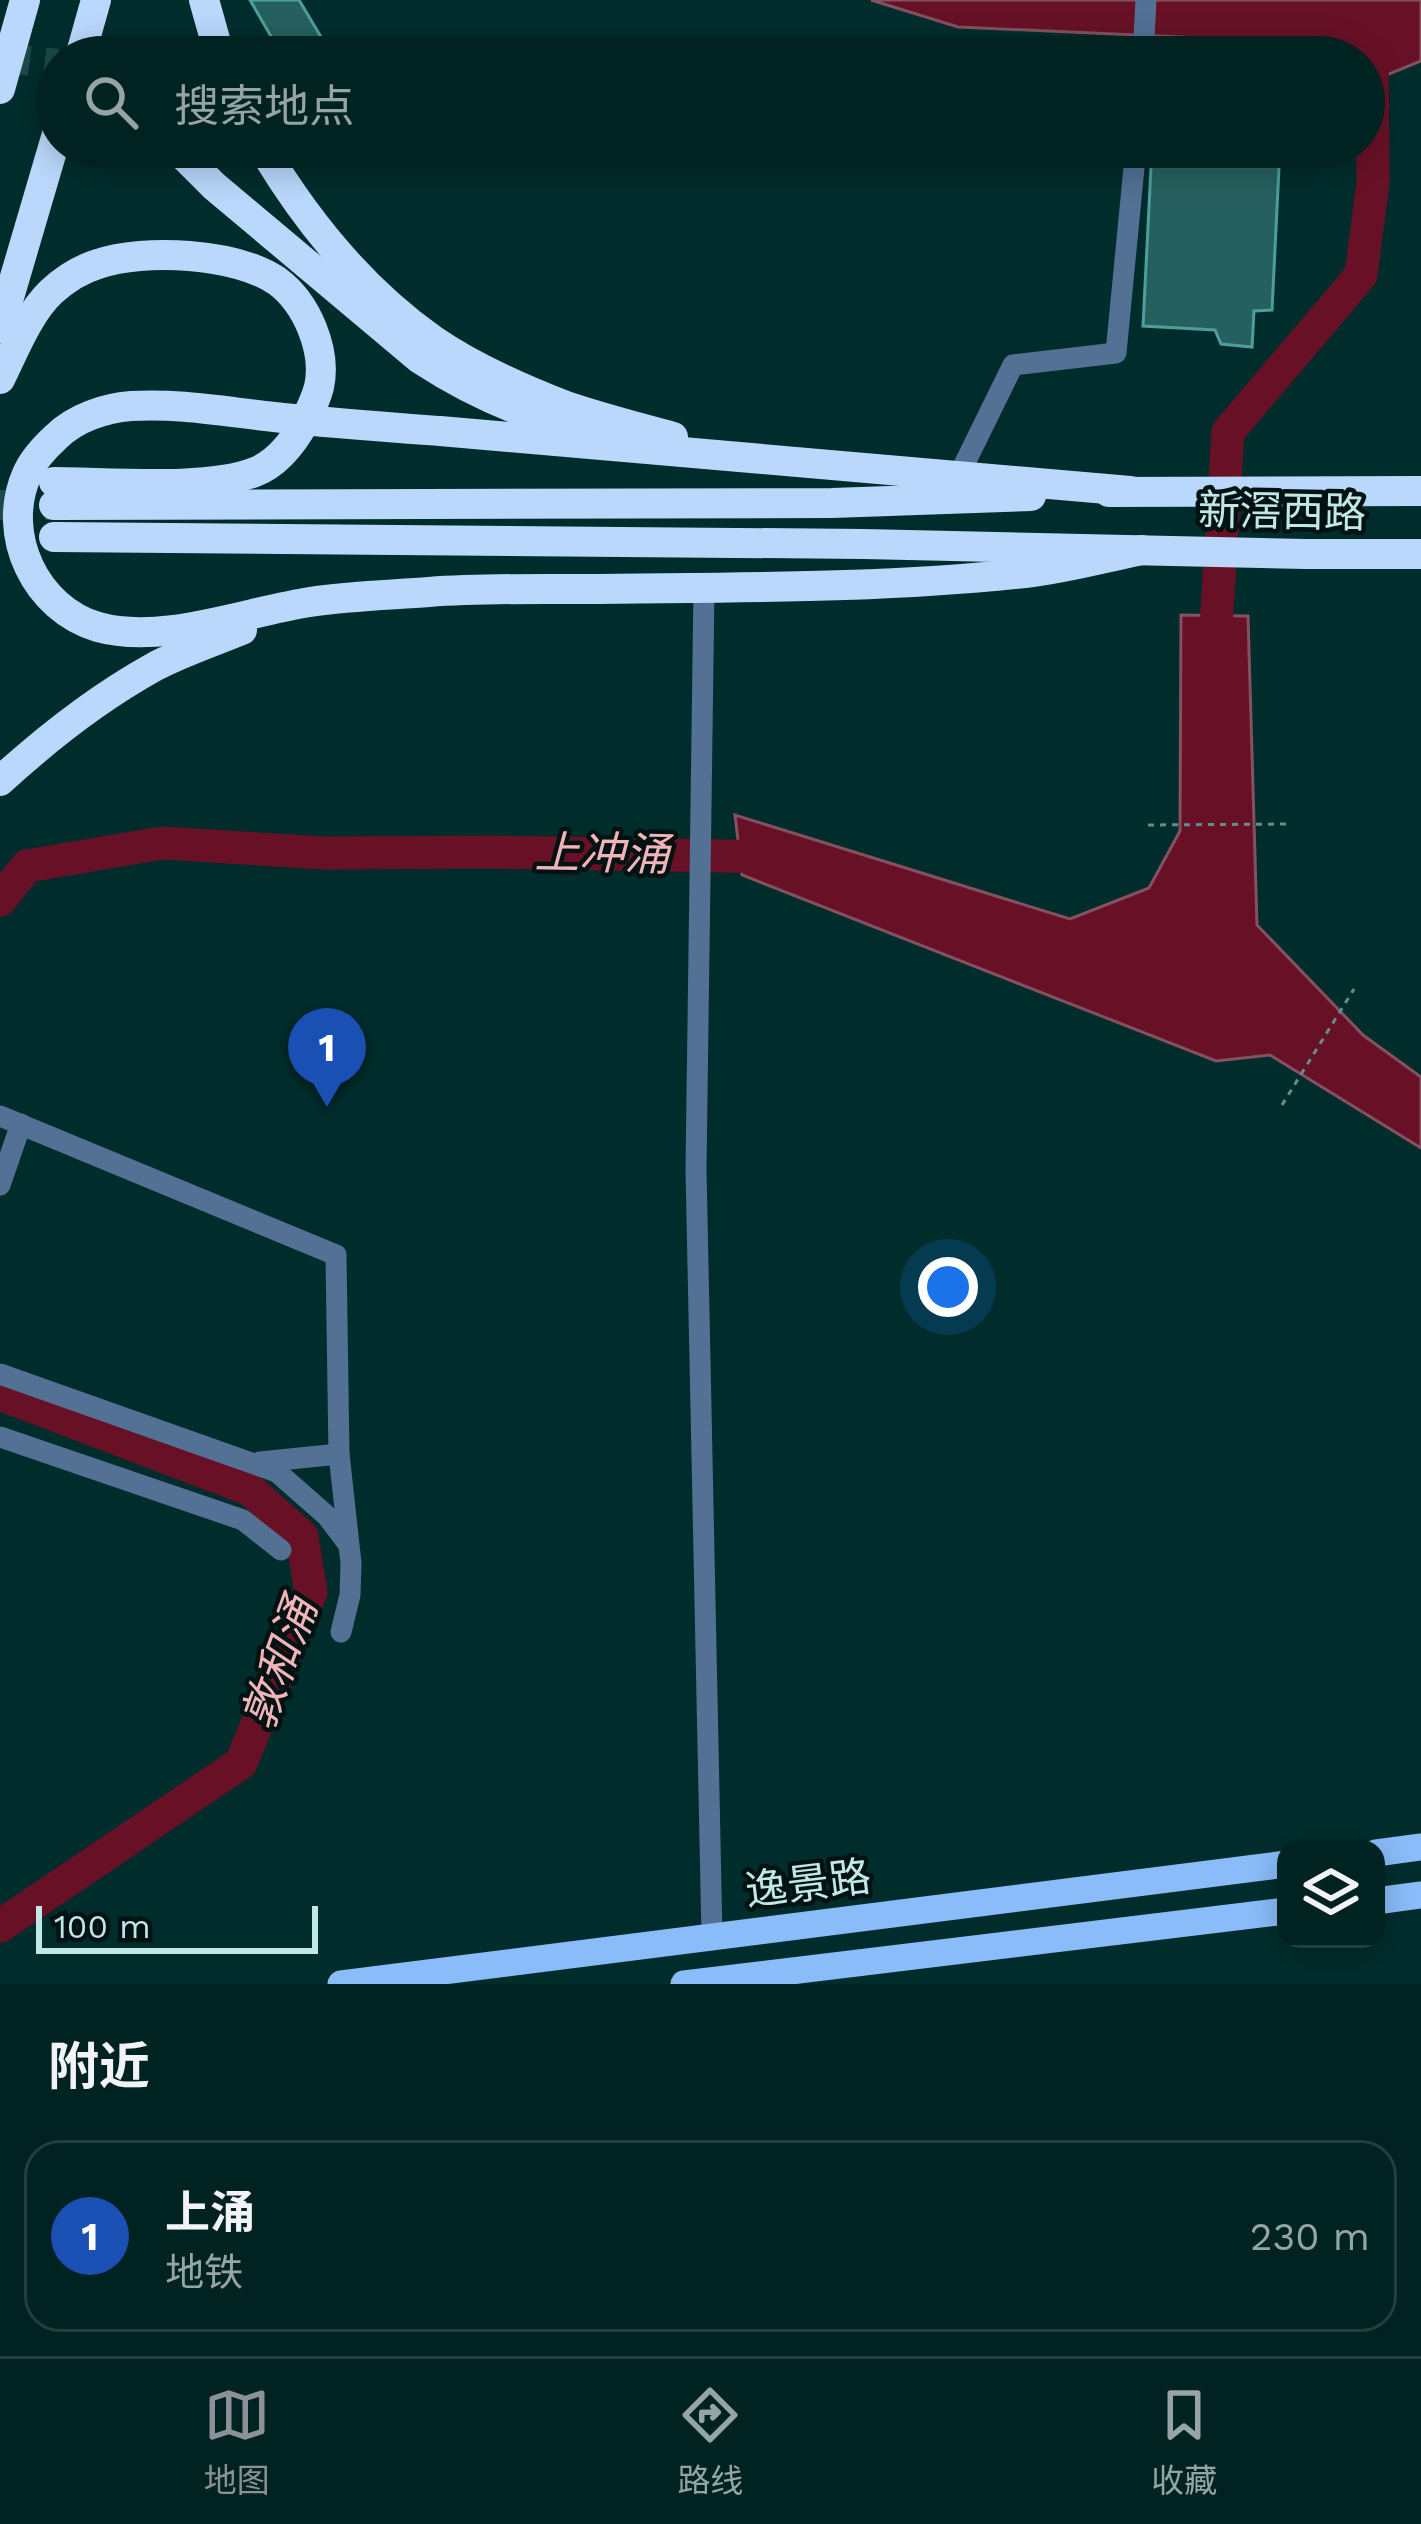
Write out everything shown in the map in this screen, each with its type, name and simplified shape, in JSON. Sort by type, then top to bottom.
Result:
[{"type":"highway","points":[[0,89],[26,0]]},
{"type":"highway","points":[[86,36],[97,0]]},
{"type":"highway","points":[[204,0],[214,36]]},
{"type":"highway","points":[[0,328],[47,168]]},
{"type":"highway","points":[[196,168],[394,340],[448,377],[563,425],[674,447],[766,458]]},
{"type":"highway","points":[[276,168],[319,233],[357,274],[435,342],[567,406],[766,458]]},
{"type":"highway","points":[[0,379],[49,294],[76,274],[131,256],[178,256],[256,271],[292,296],[316,337],[321,365],[319,388],[296,438],[277,459],[234,478],[54,493],[832,503],[1130,491]]},
{"type":"highway","points":[[1130,491],[167,405],[122,407],[88,416],[64,429],[29,469],[21,490],[18,529],[34,580],[61,609],[116,631],[140,633],[316,601],[376,596],[838,585],[994,576],[1032,573],[1142,550]]},
{"type":"highway","name":"新滘西路","points":[[1130,491],[1421,491]]},
{"type":"highway","points":[[54,537],[1142,550]]},
{"type":"highway","name":"新滘西路","points":[[1142,550],[1421,554]]},
{"type":"highway","points":[[0,781],[107,695],[158,665],[280,616],[376,596]]},
{"type":"main road","points":[[1385,1851],[1421,1847]]},
{"type":"main road","name":"逸景路","points":[[341,1984],[1277,1865]]},
{"type":"main road","points":[[1385,1900],[1421,1895]]},
{"type":"main road","name":"逸景路","points":[[684,1984],[1277,1912]]},
{"type":"street","points":[[1144,36],[1146,0]]},
{"type":"street","points":[[959,475],[1012,365],[1116,353],[1134,168]]},
{"type":"street","points":[[704,587],[696,1169],[712,1937]]},
{"type":"street","points":[[0,1185],[10,1120],[336,1255],[339,1454],[350,1595],[341,1632]]},
{"type":"street","points":[[0,1374],[278,1472],[349,1544]]},
{"type":"street","points":[[0,1437],[245,1517],[281,1550]]},
{"type":"street","points":[[253,1463],[339,1454]]},
{"type":"street","points":[[749,1933],[753,1975]]},
{"type":"path","points":[[1148,825],[1291,824]]},
{"type":"path","points":[[1282,1105],[1354,989]]},
{"type":"shaded area","points":[[871,0],[1421,0],[1421,61],[1385,76],[1385,36],[1158,36],[958,27]]},
{"type":"shaded area","points":[[1181,615],[1248,616],[1257,925],[1363,1035],[1421,1077],[1421,1148],[1270,1055],[1216,1061],[742,875],[735,815],[1070,919],[1149,888],[1180,831]]},
{"type":"building","points":[[250,0],[299,0],[320,36],[271,36]]},
{"type":"building","points":[[1151,168],[1279,168],[1272,310],[1254,311],[1252,347],[1221,344],[1215,330],[1143,326]]},
{"type":"waterway","points":[[1214,659],[1228,432],[1361,275],[1373,168]]},
{"type":"waterway","name":"上冲涌","points":[[0,900],[27,866],[162,843],[323,853],[781,860]]},
{"type":"waterway","name":"敦和涌","points":[[0,1394],[249,1489],[302,1536],[311,1592],[241,1763],[0,1926]]},
{"type":"tunnel","points":[[0,57],[36,61]]},
{"type":"tunnel","points":[[0,505],[54,505]]},
{"type":"place","name":"上涌","points":[[327,1107]]}]
